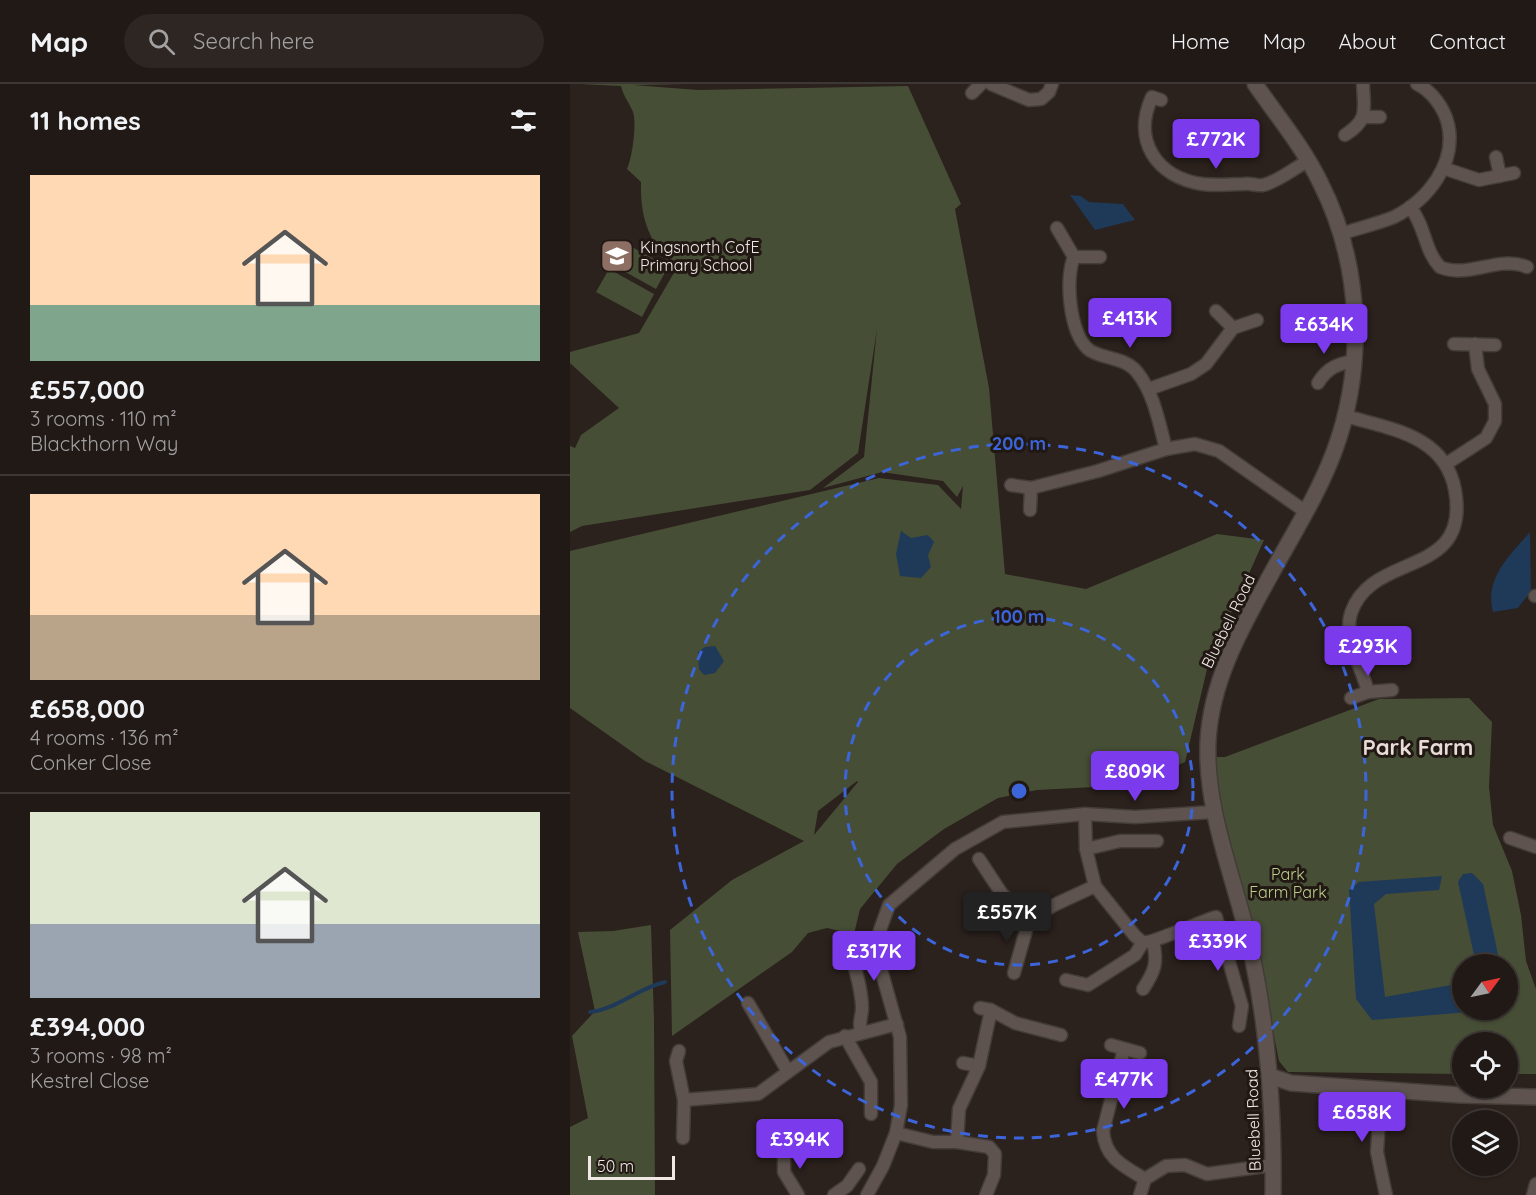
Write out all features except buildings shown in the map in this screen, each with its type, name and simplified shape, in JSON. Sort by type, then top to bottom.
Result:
[{"type":"street","points":[[991,84],[1029,100],[1041,99],[1049,92],[1052,84]]},
{"type":"street","name":"Bluebell Road","points":[[1255,84],[1321,183],[1341,234],[1355,306],[1354,361],[1346,416],[1322,482],[1231,649],[1218,682],[1208,739],[1209,786],[1213,812],[1253,958],[1265,1032],[1270,1076],[1273,1195]]},
{"type":"street","points":[[1345,135],[1359,126],[1364,117],[1363,84]]},
{"type":"street","points":[[1341,234],[1391,218],[1410,207],[1432,186],[1443,168],[1449,143],[1444,112],[1436,100],[1417,84]]},
{"type":"street","points":[[1161,100],[1152,97],[1146,111],[1143,129],[1148,148],[1161,166],[1177,176],[1200,184],[1262,186],[1308,161]]},
{"type":"street","points":[[1364,117],[1380,117]]},
{"type":"street","points":[[1496,157],[1500,176]]},
{"type":"street","points":[[1443,168],[1479,180],[1514,173]]},
{"type":"street","points":[[1410,207],[1423,225],[1428,248],[1440,267],[1456,270],[1508,262],[1527,267]]},
{"type":"street","points":[[1057,228],[1074,257]]},
{"type":"street","points":[[1074,257],[1100,257]]},
{"type":"street","points":[[1074,257],[1069,268],[1068,287],[1075,322],[1084,343],[1093,352],[1124,362],[1135,369],[1149,389],[1166,449]]},
{"type":"street","points":[[1216,311],[1233,328]]},
{"type":"street","points":[[1149,389],[1191,374],[1206,364],[1233,328],[1257,320]]},
{"type":"street","points":[[1454,344],[1496,345]]},
{"type":"street","points":[[1446,464],[1486,438],[1495,421],[1495,404],[1478,369],[1475,344]]},
{"type":"street","points":[[1318,383],[1324,373],[1335,365],[1354,361]]},
{"type":"street","points":[[1346,416],[1411,435],[1424,442],[1446,464],[1457,502],[1453,533],[1436,553],[1370,584],[1352,612],[1350,638],[1368,692]]},
{"type":"street","points":[[1011,485],[1031,488],[1098,471],[1166,449],[1195,444],[1219,451],[1306,512]]},
{"type":"street","points":[[1030,510],[1031,488]]},
{"type":"street","points":[[1351,698],[1368,692],[1392,690]]},
{"type":"street","points":[[867,1195],[883,1166],[896,1133],[901,1105],[900,1037],[880,966],[878,947],[880,930],[889,905],[955,849],[994,825],[1019,815],[1136,811],[1170,815],[1213,812]]},
{"type":"street","points":[[1085,814],[1086,849],[1095,886],[1135,936],[1148,942],[1157,956],[1155,970],[1143,989]]},
{"type":"street","points":[[1510,838],[1536,847]]},
{"type":"street","points":[[1086,849],[1120,841],[1157,841]]},
{"type":"street","points":[[979,859],[1002,894],[1029,920]]},
{"type":"street","points":[[1014,973],[1029,920],[1054,905],[1095,886]]},
{"type":"street","points":[[1066,980],[1088,985],[1135,955],[1148,942],[1216,917],[1242,1006],[1239,1026]]},
{"type":"street","points":[[847,941],[863,1008],[858,1025],[862,1033]]},
{"type":"street","points":[[748,1003],[787,1070]]},
{"type":"street","points":[[957,1142],[959,1109],[979,1066],[986,1009],[1015,1023],[1061,1035]]},
{"type":"street","points":[[684,1100],[758,1094],[787,1070],[829,1042],[897,1024]]},
{"type":"street","points":[[846,1036],[871,1082],[871,1113]]},
{"type":"street","points":[[1111,1046],[1140,1053]]},
{"type":"street","points":[[1124,1048],[1103,1131],[1104,1143],[1115,1161],[1145,1179]]},
{"type":"street","points":[[679,1051],[676,1061],[684,1100],[683,1138]]},
{"type":"street","points":[[963,1063],[979,1066]]},
{"type":"street","points":[[1270,1076],[1291,1083],[1460,1095],[1536,1097]]},
{"type":"street","points":[[1381,1088],[1377,1152],[1386,1195]]},
{"type":"street","points":[[896,1133],[933,1142],[987,1145],[994,1152],[994,1175],[986,1195]]},
{"type":"street","points":[[784,1148],[784,1172],[798,1195]]},
{"type":"street","points":[[1140,1195],[1145,1179],[1157,1169],[1174,1164],[1185,1165],[1207,1174],[1273,1165]]},
{"type":"street","points":[[834,1195],[847,1186],[859,1169]]},
{"type":"street","points":[[1533,1195],[1532,1191],[1536,1184]]},
{"type":"green space","points":[[580,84],[688,84],[633,85],[698,90],[908,86],[961,204],[955,209],[989,388],[1005,574],[1086,589],[1217,534],[1264,540],[1208,665],[1185,762],[1133,785],[1037,790],[998,798],[944,829],[897,864],[860,909],[854,934],[827,928],[808,933],[792,952],[672,1036],[670,930],[732,880],[804,841],[645,761],[570,708],[570,551],[879,478],[938,485],[961,509],[963,486],[957,497],[943,481],[882,472],[823,488],[864,457],[877,329],[858,453],[810,490],[582,526],[570,532],[570,446],[575,448],[581,435],[619,408],[570,363],[570,352],[639,333],[675,271],[659,250],[648,230],[642,208],[641,182],[627,169],[631,157],[634,117],[621,86]],"holes":[[[858,782],[814,835],[818,811]]]},
{"type":"green space","points":[[623,242],[668,267],[656,289],[611,264]]},
{"type":"green space","points":[[609,269],[654,294],[642,317],[596,292]]},
{"type":"green space","name":"Park Farm Park","points":[[1469,698],[1492,722],[1489,787],[1493,825],[1512,871],[1521,915],[1526,961],[1536,989],[1536,1074],[1518,1074],[1518,1032],[1452,1032],[1452,1074],[1288,1072],[1279,1061],[1254,934],[1221,819],[1214,757],[1225,757],[1379,699]]},
{"type":"green space","points":[[651,925],[655,1195],[570,1195],[570,1127],[588,1118],[572,1036],[595,1011],[578,932],[613,931]]},
{"type":"water","points":[[1070,195],[1081,196],[1089,202],[1123,204],[1135,220],[1095,230]]},
{"type":"water","points":[[901,531],[911,538],[928,535],[934,542],[928,555],[931,567],[921,578],[900,576],[896,554]]},
{"type":"water","points":[[1530,532],[1531,591],[1518,608],[1493,612],[1491,600],[1495,579],[1507,559]]},
{"type":"water","points":[[715,646],[724,661],[715,673],[704,675],[699,669],[698,652],[705,647]]},
{"type":"water","points":[[1472,873],[1483,884],[1498,954],[1474,954],[1458,882],[1463,874]]},
{"type":"water","points":[[1442,876],[1439,890],[1386,894],[1374,904],[1385,997],[1452,985],[1452,1013],[1372,1020],[1356,999],[1349,890],[1359,882]]},
{"type":"waterway","points":[[590,1012],[609,1007],[665,982]]},
{"type":"place","name":"Kingsnorth CofE Primary School","points":[[617,256]]},
{"type":"district","name":"Park Farm","points":[[1418,747]]}]
